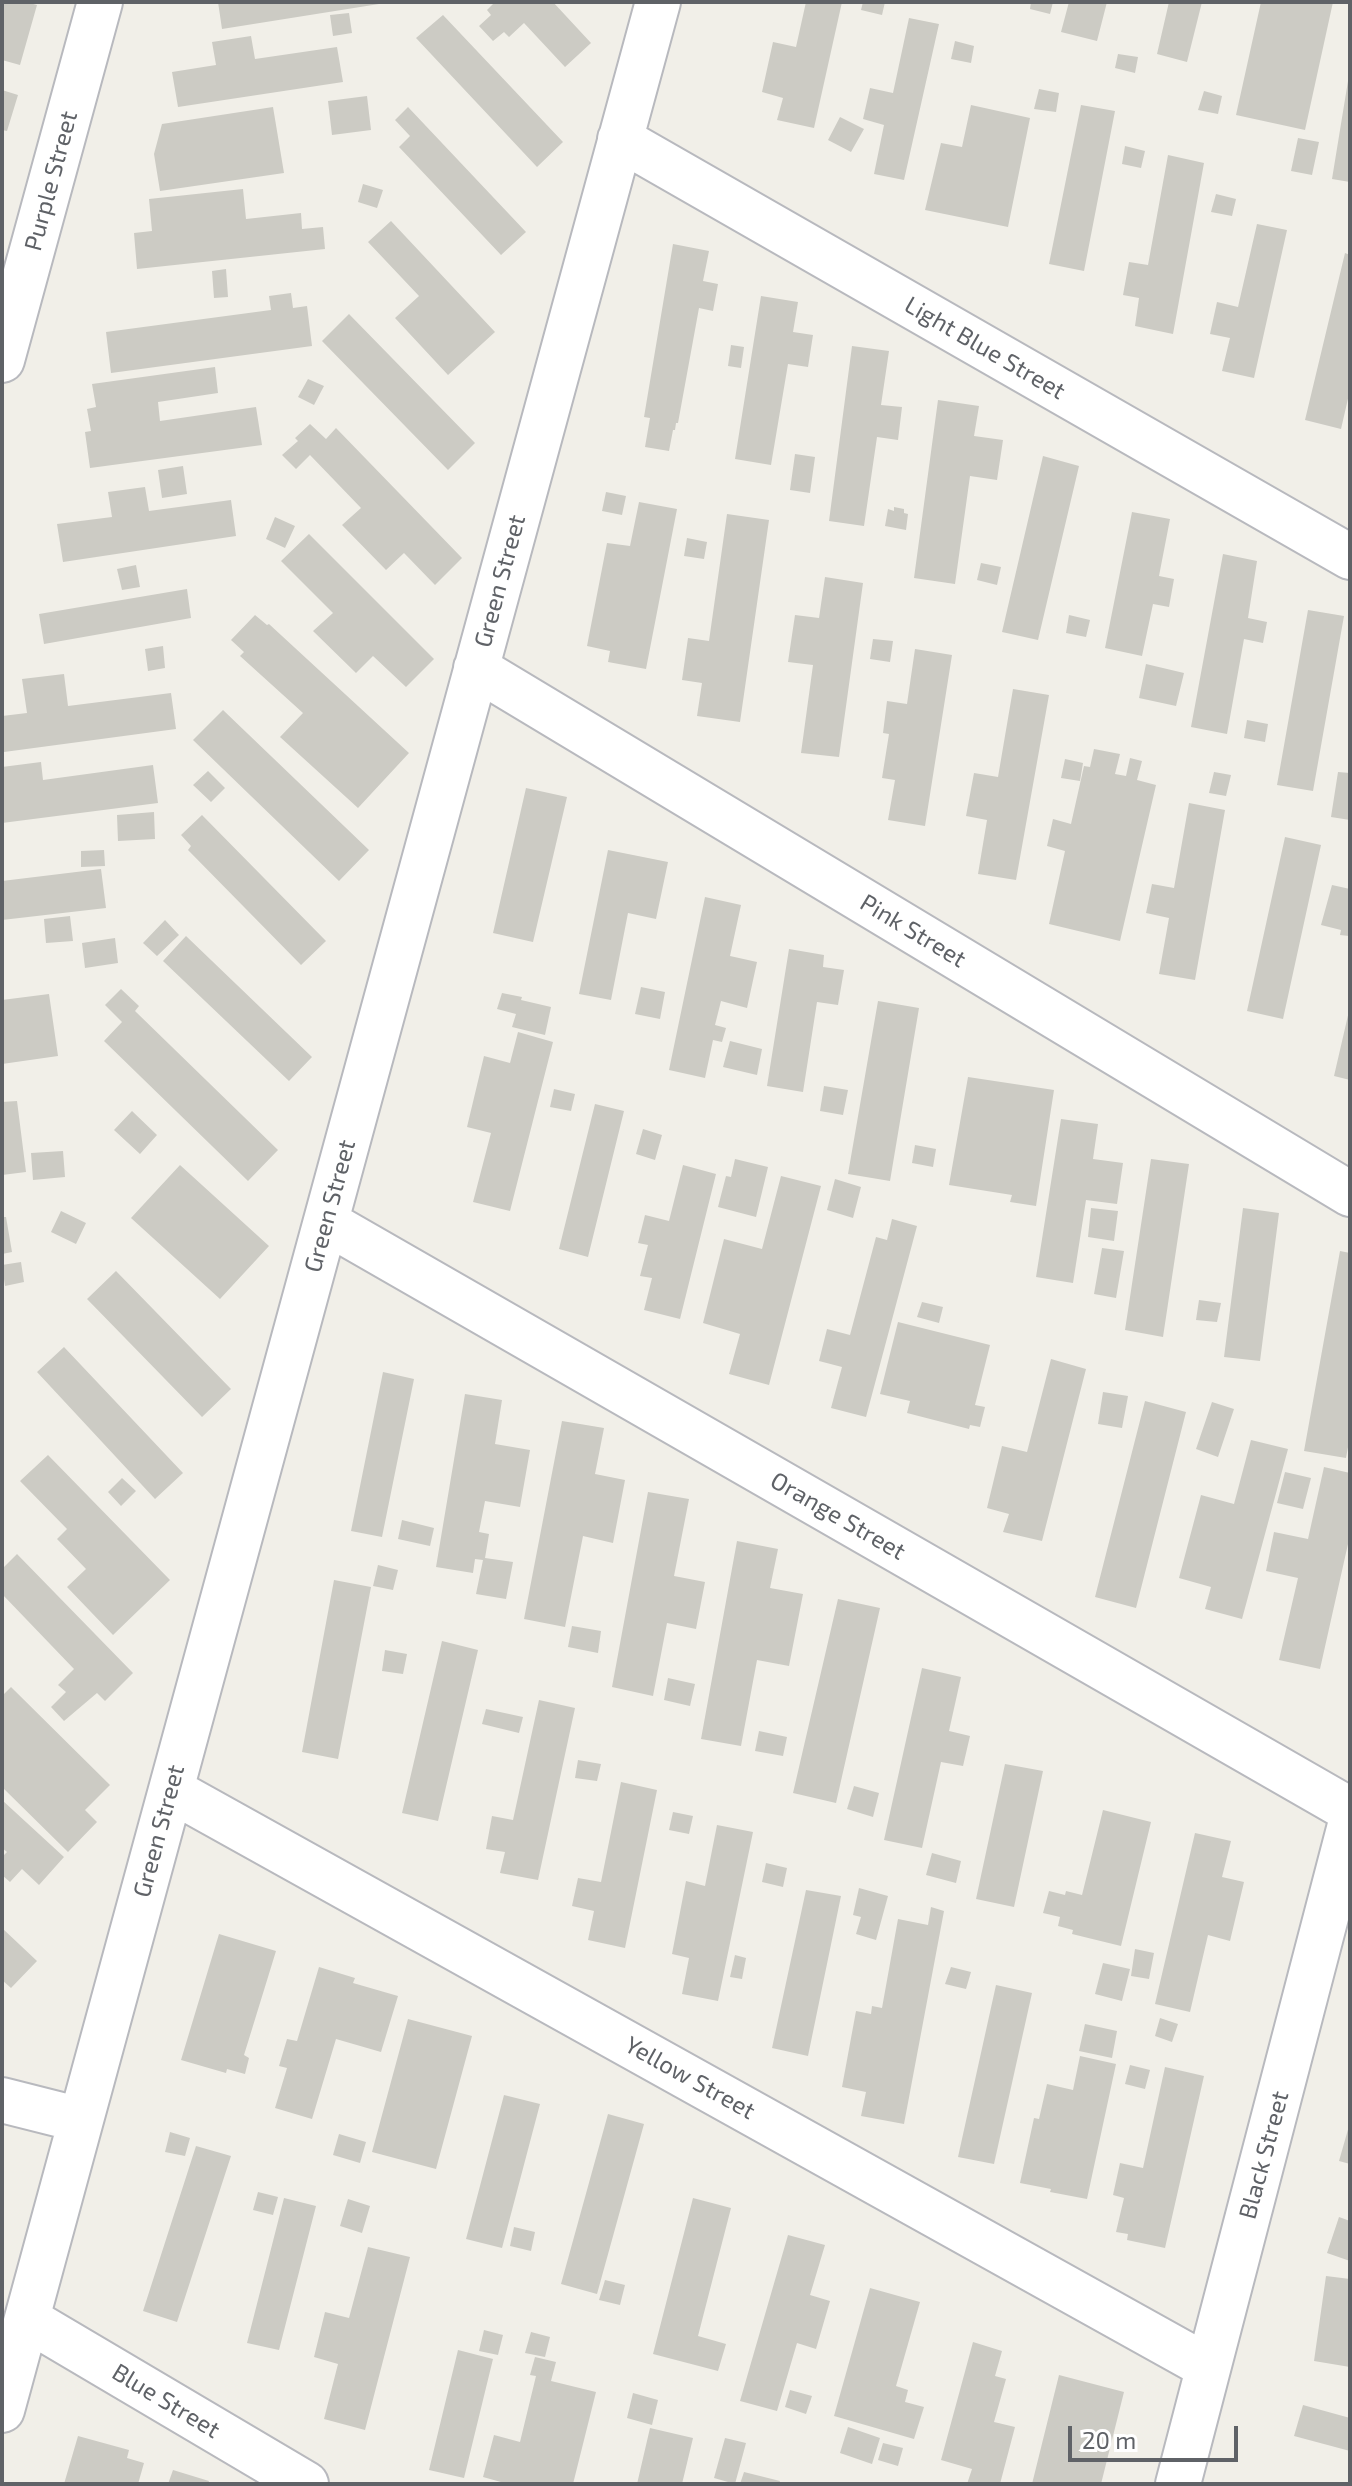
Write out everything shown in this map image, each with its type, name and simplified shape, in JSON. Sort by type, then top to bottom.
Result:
[{"type":"street","name":"Purple Street","points":[[2,360],[100,2]]},
{"type":"street","name":"Green Street","points":[[2,2410],[658,2]]},
{"type":"street","name":"Light Blue Street","points":[[620,139],[1350,557]]},
{"type":"street","name":"Pink Street","points":[[476,668],[1350,1194]]},
{"type":"street","name":"Orange Street","points":[[326,1222],[1350,1810]]},
{"type":"street","name":"Yellow Street","points":[[171,1790],[1208,2367]]},
{"type":"street","name":"Black Street","points":[[1178,2484],[1350,1825]]},
{"type":"street","points":[[2,2100],[81,2120]]},
{"type":"street","name":"Blue Street","points":[[27,2319],[306,2484]]},
{"type":"building","points":[[2,2],[37,5],[20,65],[2,60]]},
{"type":"building","points":[[218,2],[379,2],[379,4],[222,29]]},
{"type":"building","points":[[495,2],[553,2],[591,43],[565,67],[524,23],[509,37],[504,32],[493,41],[479,26],[491,15],[487,10]]},
{"type":"building","points":[[806,2],[842,2],[814,128],[777,120],[783,98],[762,92],[773,42],[796,47]]},
{"type":"building","points":[[863,2],[885,2],[882,15],[861,10]]},
{"type":"building","points":[[1031,2],[1053,2],[1050,14],[1030,9]]},
{"type":"building","points":[[1069,2],[1107,2],[1097,41],[1061,32]]},
{"type":"building","points":[[1169,2],[1202,2],[1187,62],[1157,54]]},
{"type":"building","points":[[1261,2],[1333,2],[1305,130],[1236,115]]},
{"type":"building","points":[[349,13],[352,33],[333,36],[330,15]]},
{"type":"building","points":[[443,15],[563,142],[537,167],[416,38]]},
{"type":"building","points":[[909,18],[939,24],[904,180],[874,174],[884,125],[863,119],[870,88],[893,93]]},
{"type":"building","points":[[251,36],[255,59],[337,47],[343,82],[178,107],[172,72],[216,65],[212,42]]},
{"type":"building","points":[[955,41],[974,46],[971,63],[951,59]]},
{"type":"building","points":[[1118,54],[1138,57],[1135,73],[1115,68]]},
{"type":"building","points":[[1350,81],[1350,182],[1332,179]]},
{"type":"building","points":[[1039,89],[1059,93],[1056,112],[1034,109]]},
{"type":"building","points":[[2,90],[18,95],[7,131],[2,130]]},
{"type":"building","points":[[1204,91],[1222,96],[1218,114],[1198,110]]},
{"type":"building","points":[[367,96],[371,130],[332,135],[328,101]]},
{"type":"building","points":[[971,105],[1030,118],[1008,227],[925,210],[941,143],[962,147]]},
{"type":"building","points":[[1081,105],[1115,111],[1084,271],[1049,264]]},
{"type":"building","points":[[273,107],[284,173],[160,191],[154,154],[162,124]]},
{"type":"building","points":[[408,107],[526,232],[501,255],[399,147],[410,136],[395,120]]},
{"type":"building","points":[[840,117],[864,129],[851,152],[828,140]]},
{"type":"building","points":[[1298,138],[1319,142],[1312,175],[1291,171]]},
{"type":"building","points":[[1125,146],[1145,151],[1141,168],[1122,164]]},
{"type":"building","points":[[1168,155],[1204,163],[1173,334],[1135,326],[1139,298],[1123,295],[1129,262],[1148,265]]},
{"type":"building","points":[[363,184],[383,190],[377,208],[358,202]]},
{"type":"building","points":[[243,189],[246,219],[301,213],[302,229],[323,227],[325,249],[137,269],[134,233],[152,231],[149,199]]},
{"type":"building","points":[[1216,194],[1236,199],[1232,216],[1211,212]]},
{"type":"building","points":[[391,221],[495,332],[448,375],[395,318],[419,296],[368,242]]},
{"type":"building","points":[[1257,224],[1287,230],[1254,378],[1222,371],[1230,338],[1210,334],[1217,302],[1238,307]]},
{"type":"building","points":[[673,244],[709,251],[703,281],[718,284],[713,311],[699,308],[678,423],[673,430],[669,451],[645,447],[650,418],[644,417]]},
{"type":"building","points":[[1345,253],[1350,255],[1350,390],[1341,429],[1305,420]]},
{"type":"building","points":[[226,269],[228,297],[214,298],[212,271]]},
{"type":"building","points":[[291,293],[293,308],[307,306],[312,346],[111,373],[106,332],[271,310],[269,296]]},
{"type":"building","points":[[761,296],[798,302],[793,332],[813,335],[808,367],[788,364],[771,465],[735,459]]},
{"type":"building","points":[[349,314],[475,443],[448,470],[322,341]]},
{"type":"building","points":[[731,345],[744,347],[741,368],[728,366]]},
{"type":"building","points":[[852,346],[889,351],[881,405],[902,407],[898,440],[877,437],[864,526],[829,521]]},
{"type":"building","points":[[215,367],[218,393],[158,402],[160,421],[256,407],[262,445],[90,468],[85,432],[91,431],[87,409],[96,407],[92,384]]},
{"type":"building","points":[[308,379],[324,386],[314,405],[298,397]]},
{"type":"building","points":[[938,400],[979,406],[974,436],[1003,440],[997,480],[970,476],[955,584],[914,578]]},
{"type":"building","points":[[310,424],[326,439],[336,428],[462,558],[435,585],[404,553],[386,570],[342,525],[361,508],[310,455],[296,469],[282,455],[298,441],[295,438]]},
{"type":"building","points":[[795,454],[815,457],[810,493],[790,490]]},
{"type":"building","points":[[1043,456],[1079,466],[1038,640],[1002,632]]},
{"type":"building","points":[[183,466],[187,494],[162,498],[158,470]]},
{"type":"building","points":[[145,487],[149,511],[231,500],[236,536],[63,562],[57,524],[112,517],[108,492]]},
{"type":"building","points":[[606,492],[626,496],[622,515],[602,511]]},
{"type":"building","points":[[639,502],[677,509],[646,669],[608,662],[610,651],[587,646],[607,543],[630,546]]},
{"type":"building","points":[[894,507],[904,509],[904,513],[908,514],[906,530],[885,526],[888,509],[894,511]]},
{"type":"building","points":[[1132,512],[1170,519],[1159,576],[1174,579],[1169,607],[1153,604],[1142,656],[1105,648]]},
{"type":"building","points":[[727,514],[769,520],[740,722],[697,716],[702,683],[682,680],[688,638],[709,641]]},
{"type":"building","points":[[275,517],[295,526],[285,548],[266,539]]},
{"type":"building","points":[[309,534],[434,659],[406,687],[373,656],[356,673],[313,631],[333,613],[281,561]]},
{"type":"building","points":[[687,538],[707,542],[704,559],[684,556]]},
{"type":"building","points":[[1223,554],[1257,561],[1248,618],[1267,622],[1263,643],[1244,639],[1227,734],[1191,727]]},
{"type":"building","points":[[981,563],[1001,567],[997,585],[977,580]]},
{"type":"building","points":[[136,565],[140,587],[122,590],[117,569]]},
{"type":"building","points":[[825,577],[863,583],[839,757],[801,753],[813,665],[788,662],[795,615],[819,618]]},
{"type":"building","points":[[187,589],[191,618],[44,644],[39,614]]},
{"type":"building","points":[[1308,610],[1344,616],[1313,791],[1277,785]]},
{"type":"building","points":[[255,615],[269,624],[409,753],[358,808],[280,737],[303,713],[240,656],[244,652],[231,640]]},
{"type":"building","points":[[1069,615],[1090,620],[1086,637],[1066,633]]},
{"type":"building","points":[[873,639],[893,641],[890,662],[870,659]]},
{"type":"building","points":[[163,646],[165,668],[148,671],[145,649]]},
{"type":"building","points":[[915,649],[952,655],[925,826],[888,820],[895,780],[882,778],[889,734],[883,733],[887,701],[907,704]]},
{"type":"building","points":[[1146,664],[1184,673],[1176,706],[1139,698]]},
{"type":"building","points":[[64,674],[68,706],[171,693],[176,729],[4,752],[2,716],[27,713],[22,679]]},
{"type":"building","points":[[1013,689],[1049,695],[1016,880],[978,874],[987,820],[966,816],[974,773],[998,777]]},
{"type":"building","points":[[223,710],[369,850],[339,881],[193,740]]},
{"type":"building","points":[[1247,720],[1268,724],[1265,742],[1244,738]]},
{"type":"building","points":[[1094,749],[1120,754],[1115,774],[1126,776],[1130,758],[1142,761],[1137,780],[1156,785],[1120,941],[1049,924],[1065,851],[1047,846],[1053,819],[1071,824],[1084,766],[1090,767]]},
{"type":"building","points":[[1065,759],[1083,763],[1080,781],[1061,778]]},
{"type":"building","points":[[41,762],[43,780],[153,765],[158,803],[2,823],[2,767]]},
{"type":"building","points":[[208,771],[225,788],[211,802],[193,785]]},
{"type":"building","points":[[1214,772],[1231,775],[1226,796],[1209,793]]},
{"type":"building","points":[[1338,772],[1350,773],[1350,820],[1331,817]]},
{"type":"building","points":[[526,788],[567,797],[533,942],[493,933]]},
{"type":"building","points":[[1189,803],[1225,810],[1195,980],[1159,974],[1169,918],[1146,913],[1152,884],[1174,888]]},
{"type":"building","points":[[154,812],[155,839],[118,841],[117,815]]},
{"type":"building","points":[[202,815],[326,941],[301,965],[188,850],[191,846],[181,835]]},
{"type":"building","points":[[1285,837],[1321,845],[1283,1019],[1247,1011]]},
{"type":"building","points":[[104,850],[105,866],[81,867],[81,851]]},
{"type":"building","points":[[608,850],[668,862],[656,919],[628,913],[611,1000],[579,994]]},
{"type":"building","points":[[101,869],[106,908],[2,920],[2,881]]},
{"type":"building","points":[[1332,885],[1350,889],[1349,936],[1340,935],[1341,930],[1321,925]]},
{"type":"building","points":[[705,897],[741,905],[730,956],[757,962],[747,1008],[721,1001],[715,1025],[726,1028],[722,1042],[713,1040],[705,1078],[669,1070]]},
{"type":"building","points":[[70,916],[73,941],[46,943],[44,919]]},
{"type":"building","points":[[165,920],[179,935],[157,956],[143,943]]},
{"type":"building","points":[[186,936],[312,1057],[289,1081],[163,961]]},
{"type":"building","points":[[115,938],[118,963],[85,968],[82,943]]},
{"type":"building","points":[[789,949],[824,955],[823,967],[844,970],[838,1005],[817,1002],[803,1092],[767,1086]]},
{"type":"building","points":[[641,987],[665,992],[660,1019],[635,1014]]},
{"type":"building","points":[[121,989],[139,1006],[135,1011],[278,1150],[248,1181],[104,1041],[122,1022],[105,1005]]},
{"type":"building","points":[[502,993],[551,1007],[545,1035],[512,1027],[516,1014],[497,1009]]},
{"type":"building","points":[[49,994],[58,1056],[2,1064],[2,1000]]},
{"type":"building","points":[[878,1001],[919,1008],[890,1181],[848,1174]]},
{"type":"building","points":[[1350,1011],[1350,1080],[1334,1076]]},
{"type":"building","points":[[518,1032],[553,1042],[510,1211],[473,1202],[491,1133],[467,1127],[484,1056],[510,1063]]},
{"type":"building","points":[[730,1041],[762,1049],[757,1075],[723,1067]]},
{"type":"building","points":[[968,1077],[1054,1090],[1036,1206],[1010,1202],[1012,1195],[949,1185]]},
{"type":"building","points":[[824,1086],[848,1090],[843,1115],[820,1111]]},
{"type":"building","points":[[554,1089],[575,1094],[571,1111],[550,1107]]},
{"type":"building","points":[[17,1101],[26,1172],[2,1175],[2,1102]]},
{"type":"building","points":[[595,1104],[624,1111],[588,1257],[559,1249]]},
{"type":"building","points":[[132,1111],[157,1135],[140,1154],[114,1130]]},
{"type":"building","points":[[1061,1119],[1098,1124],[1093,1159],[1123,1163],[1117,1204],[1086,1200],[1073,1283],[1036,1277]]},
{"type":"building","points":[[643,1129],[662,1135],[655,1160],[636,1154]]},
{"type":"building","points":[[915,1145],[936,1149],[933,1167],[912,1163]]},
{"type":"building","points":[[63,1151],[65,1177],[33,1180],[31,1153]]},
{"type":"building","points":[[735,1159],[768,1167],[756,1217],[718,1207],[726,1176],[731,1177]]},
{"type":"building","points":[[1151,1159],[1189,1164],[1163,1337],[1125,1330]]},
{"type":"building","points":[[180,1165],[269,1246],[220,1299],[131,1218]]},
{"type":"building","points":[[683,1165],[716,1174],[680,1319],[644,1310],[652,1278],[640,1276],[648,1245],[638,1243],[645,1215],[669,1221]]},
{"type":"building","points":[[781,1176],[821,1186],[769,1385],[729,1374],[740,1334],[703,1323],[724,1239],[762,1249]]},
{"type":"building","points":[[835,1179],[861,1187],[853,1218],[827,1210]]},
{"type":"building","points":[[1091,1208],[1118,1211],[1114,1241],[1088,1237]]},
{"type":"building","points":[[1243,1208],[1279,1213],[1260,1361],[1224,1357]]},
{"type":"building","points":[[61,1211],[86,1223],[76,1244],[51,1232]]},
{"type":"building","points":[[2,1217],[6,1217],[12,1252],[2,1254]]},
{"type":"building","points":[[892,1219],[917,1226],[866,1417],[831,1408],[842,1367],[819,1361],[827,1329],[850,1335],[876,1237],[887,1240]]},
{"type":"building","points":[[1102,1248],[1124,1251],[1116,1298],[1094,1294]]},
{"type":"building","points":[[1340,1251],[1350,1253],[1350,1436],[1346,1458],[1304,1451]]},
{"type":"building","points":[[21,1262],[24,1282],[5,1286],[2,1265]]},
{"type":"building","points":[[116,1271],[231,1389],[202,1417],[87,1299]]},
{"type":"building","points":[[1199,1300],[1221,1303],[1217,1322],[1196,1320]]},
{"type":"building","points":[[922,1302],[943,1307],[939,1323],[917,1317]]},
{"type":"building","points":[[898,1322],[990,1345],[975,1405],[985,1407],[980,1427],[970,1425],[969,1429],[907,1413],[910,1401],[880,1394]]},
{"type":"building","points":[[64,1347],[183,1473],[155,1499],[37,1372]]},
{"type":"building","points":[[1051,1359],[1086,1369],[1042,1541],[1003,1532],[1009,1514],[987,1508],[1002,1446],[1027,1452]]},
{"type":"building","points":[[383,1372],[414,1379],[382,1537],[351,1531]]},
{"type":"building","points":[[1103,1392],[1128,1396],[1122,1428],[1098,1424]]},
{"type":"building","points":[[465,1394],[502,1400],[495,1444],[530,1450],[520,1507],[485,1501],[479,1532],[489,1534],[485,1558],[513,1562],[506,1599],[476,1594],[483,1560],[475,1559],[473,1573],[436,1567]]},
{"type":"building","points":[[1145,1401],[1186,1412],[1136,1608],[1095,1597]]},
{"type":"building","points":[[1212,1402],[1234,1409],[1218,1457],[1196,1449]]},
{"type":"building","points":[[562,1421],[604,1428],[595,1474],[625,1480],[613,1543],[583,1536],[565,1627],[524,1619]]},
{"type":"building","points":[[1251,1440],[1288,1449],[1242,1619],[1205,1609],[1211,1587],[1179,1578],[1201,1495],[1234,1504]]},
{"type":"building","points":[[48,1455],[170,1580],[113,1635],[67,1587],[86,1569],[57,1539],[67,1529],[20,1481]]},
{"type":"building","points":[[1324,1467],[1350,1473],[1350,1535],[1320,1669],[1279,1660],[1298,1578],[1266,1571],[1274,1532],[1308,1539]]},
{"type":"building","points":[[1285,1472],[1311,1478],[1303,1509],[1277,1503]]},
{"type":"building","points":[[122,1478],[136,1491],[121,1506],[108,1492]]},
{"type":"building","points":[[648,1492],[689,1499],[674,1576],[705,1582],[696,1629],[667,1623],[653,1696],[612,1687]]},
{"type":"building","points":[[402,1520],[434,1528],[430,1546],[398,1539]]},
{"type":"building","points":[[737,1541],[778,1549],[770,1588],[803,1594],[789,1666],[757,1660],[741,1746],[701,1739]]},
{"type":"building","points":[[17,1554],[133,1673],[105,1701],[97,1693],[64,1721],[51,1707],[66,1692],[58,1685],[74,1669],[2,1594],[2,1569]]},
{"type":"building","points":[[378,1565],[398,1570],[393,1590],[373,1586]]},
{"type":"building","points":[[334,1580],[371,1587],[338,1759],[302,1752]]},
{"type":"building","points":[[838,1599],[880,1608],[836,1803],[793,1793]]},
{"type":"building","points":[[572,1626],[601,1631],[598,1653],[568,1647]]},
{"type":"building","points":[[442,1641],[478,1650],[438,1821],[402,1813]]},
{"type":"building","points":[[385,1650],[407,1654],[403,1674],[382,1671]]},
{"type":"building","points":[[922,1668],[961,1677],[949,1731],[970,1736],[963,1766],[941,1762],[922,1848],[884,1840]]},
{"type":"building","points":[[668,1678],[695,1684],[690,1706],[664,1700]]},
{"type":"building","points":[[11,1687],[110,1785],[85,1810],[97,1822],[68,1852],[2,1787],[2,1696]]},
{"type":"building","points":[[539,1700],[575,1708],[538,1880],[500,1873],[505,1852],[486,1849],[492,1816],[513,1820]]},
{"type":"building","points":[[486,1709],[523,1717],[519,1733],[482,1724]]},
{"type":"building","points":[[759,1731],[787,1737],[783,1756],[755,1751]]},
{"type":"building","points":[[578,1760],[601,1764],[597,1781],[575,1778]]},
{"type":"building","points":[[1005,1764],[1043,1771],[1014,1907],[976,1899]]},
{"type":"building","points":[[621,1782],[657,1790],[625,1948],[588,1940],[594,1911],[572,1906],[578,1878],[601,1882]]},
{"type":"building","points":[[854,1786],[879,1793],[873,1817],[847,1809]]},
{"type":"building","points":[[2,1800],[64,1857],[39,1885],[22,1869],[10,1882],[2,1875],[2,1857],[7,1852],[2,1848]]},
{"type":"building","points":[[1103,1810],[1151,1822],[1121,1946],[1072,1934],[1073,1930],[1058,1926],[1060,1917],[1043,1913],[1049,1891],[1082,1895]]},
{"type":"building","points":[[673,1812],[693,1816],[689,1834],[669,1830]]},
{"type":"building","points":[[717,1825],[753,1832],[718,2001],[682,1994],[689,1958],[672,1954],[686,1881],[705,1886]]},
{"type":"building","points":[[1195,1833],[1231,1841],[1222,1877],[1244,1882],[1230,1941],[1208,1935],[1190,2012],[1155,2004]]},
{"type":"building","points":[[932,1853],[961,1861],[956,1883],[926,1875]]},
{"type":"building","points":[[766,1863],[787,1868],[783,1887],[762,1882]]},
{"type":"building","points":[[859,1888],[888,1896],[876,1940],[856,1934],[861,1917],[853,1915]]},
{"type":"building","points":[[806,1890],[841,1896],[808,2056],[772,2048]]},
{"type":"building","points":[[931,1907],[944,1911],[904,2124],[861,2116],[866,2092],[842,2087],[856,2011],[871,2014],[872,2006],[882,2008],[898,1919],[928,1925]]},
{"type":"building","points":[[2,1928],[37,1961],[11,1988],[2,1980]]},
{"type":"building","points":[[219,1934],[276,1951],[244,2055],[249,2058],[245,2074],[227,2069],[226,2073],[181,2060]]},
{"type":"building","points":[[1135,1949],[1154,1953],[1149,1979],[1131,1976]]},
{"type":"building","points":[[735,1955],[746,1958],[742,1979],[730,1977]]},
{"type":"building","points":[[1103,1963],[1130,1969],[1122,2001],[1095,1994]]},
{"type":"building","points":[[319,1967],[355,1978],[353,1983],[398,1996],[381,2052],[336,2039],[312,2119],[275,2108],[287,2068],[279,2066],[287,2039],[297,2041]]},
{"type":"building","points":[[951,1967],[971,1972],[966,1989],[945,1984]]},
{"type":"building","points":[[996,1985],[1032,1993],[994,2164],[958,2157]]},
{"type":"building","points":[[1160,2018],[1178,2024],[1172,2042],[1155,2036]]},
{"type":"building","points":[[408,2019],[472,2036],[436,2169],[372,2152]]},
{"type":"building","points":[[1085,2024],[1117,2031],[1112,2058],[1079,2051]]},
{"type":"building","points":[[1080,2056],[1116,2064],[1087,2199],[1020,2183],[1034,2118],[1039,2119],[1047,2084],[1073,2090]]},
{"type":"building","points":[[1130,2065],[1150,2070],[1145,2089],[1125,2084]]},
{"type":"building","points":[[1165,2067],[1204,2076],[1165,2248],[1127,2240],[1128,2234],[1116,2232],[1124,2198],[1113,2195],[1120,2163],[1143,2168]]},
{"type":"building","points":[[504,2095],[540,2104],[502,2248],[466,2239]]},
{"type":"building","points":[[608,2114],[644,2124],[597,2294],[561,2284]]},
{"type":"building","points":[[1350,2126],[1350,2164],[1339,2161]]},
{"type":"building","points":[[170,2132],[190,2138],[185,2156],[165,2152]]},
{"type":"building","points":[[339,2134],[366,2142],[360,2163],[333,2155]]},
{"type":"building","points":[[196,2146],[231,2156],[177,2322],[143,2311]]},
{"type":"building","points":[[258,2192],[278,2197],[273,2215],[253,2210]]},
{"type":"building","points":[[284,2198],[316,2206],[279,2350],[247,2343]]},
{"type":"building","points":[[693,2198],[731,2208],[698,2336],[726,2344],[718,2371],[653,2354]]},
{"type":"building","points":[[348,2199],[370,2206],[362,2233],[340,2226]]},
{"type":"building","points":[[1339,2217],[1350,2221],[1350,2261],[1327,2253]]},
{"type":"building","points":[[514,2227],[535,2232],[531,2251],[510,2246]]},
{"type":"building","points":[[788,2235],[825,2245],[810,2295],[830,2301],[816,2349],[797,2343],[777,2411],[740,2401]]},
{"type":"building","points":[[368,2247],[410,2257],[365,2430],[324,2419],[338,2364],[314,2357],[325,2312],[349,2318]]},
{"type":"building","points":[[1326,2276],[1350,2279],[1350,2367],[1314,2361]]},
{"type":"building","points":[[605,2280],[625,2285],[620,2305],[599,2300]]},
{"type":"building","points":[[870,2288],[920,2302],[896,2386],[908,2390],[905,2402],[924,2407],[914,2439],[834,2416]]},
{"type":"building","points":[[484,2330],[503,2335],[498,2355],[479,2351]]},
{"type":"building","points":[[531,2332],[550,2337],[545,2357],[525,2353]]},
{"type":"building","points":[[973,2342],[1002,2351],[995,2376],[1006,2379],[994,2422],[1015,2427],[1000,2484],[967,2484],[972,2469],[941,2460]]},
{"type":"building","points":[[458,2350],[493,2359],[464,2478],[429,2470]]},
{"type":"building","points":[[535,2357],[556,2362],[551,2381],[596,2392],[573,2484],[508,2484],[483,2477],[494,2435],[520,2442],[536,2376],[530,2375]]},
{"type":"building","points":[[1059,2375],[1124,2392],[1101,2484],[1032,2484]]},
{"type":"building","points":[[790,2390],[812,2396],[806,2414],[785,2407]]},
{"type":"building","points":[[633,2393],[658,2400],[652,2425],[627,2418]]},
{"type":"building","points":[[1303,2405],[1350,2418],[1350,2451],[1294,2436]]},
{"type":"building","points":[[848,2427],[880,2438],[872,2464],[840,2453]]},
{"type":"building","points":[[650,2428],[693,2438],[682,2484],[637,2484]]},
{"type":"building","points":[[78,2436],[129,2450],[127,2458],[144,2463],[138,2484],[64,2484]]},
{"type":"building","points":[[725,2438],[746,2443],[735,2484],[714,2478]]},
{"type":"building","points":[[883,2443],[903,2448],[898,2466],[878,2460]]},
{"type":"building","points":[[173,2470],[209,2481],[208,2484],[168,2484]]},
{"type":"building","points":[[744,2472],[780,2481],[779,2484],[740,2484]]}]
